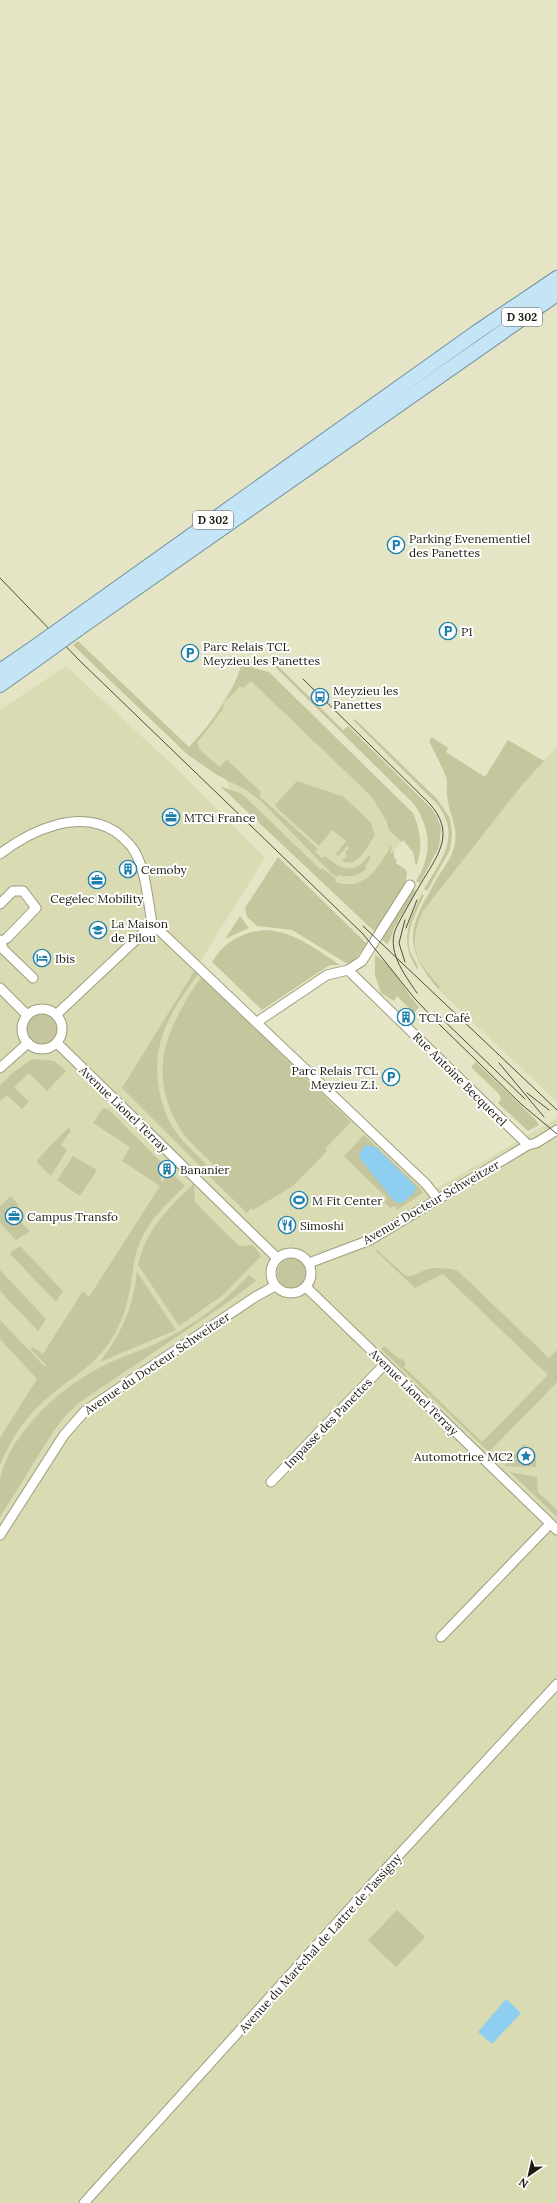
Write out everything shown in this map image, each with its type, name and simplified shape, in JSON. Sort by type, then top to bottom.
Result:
[{"type":"main road","name":"D 302","points":[[74,626],[477,332],[557,278]]},
{"type":"main road","name":"D 302","points":[[0,672],[38,651],[557,294]]},
{"type":"main road","name":"D 302","points":[[0,685],[38,651]]},
{"type":"street","points":[[0,854],[31,834],[55,824],[88,822],[111,829],[130,845],[139,860],[153,929]]},
{"type":"street","points":[[257,1022],[327,974],[348,970],[362,961],[410,885]]},
{"type":"street","points":[[0,904],[13,891],[23,891],[36,908],[7,938],[1,940],[4,949],[33,978]]},
{"type":"street","points":[[57,1014],[143,933],[153,929],[160,930],[426,1184],[438,1199]]},
{"type":"street","name":"Rue Antoine Becquerel","points":[[348,970],[528,1145]]},
{"type":"street","points":[[0,988],[27,1015]]},
{"type":"street","points":[[39,1009],[50,1010],[57,1014],[62,1026],[60,1038],[57,1043],[46,1049],[39,1049],[28,1043],[22,1032],[22,1026],[27,1015],[39,1009]]},
{"type":"street","points":[[0,1068],[28,1043]]},
{"type":"street","name":"Avenue Lionel Terray","points":[[57,1043],[277,1258]]},
{"type":"street","name":"Avenue Docteur Schweitzer","points":[[528,1145],[533,1139],[557,1124]]},
{"type":"street","name":"Avenue Docteur Schweitzer","points":[[309,1263],[370,1240],[528,1145],[557,1130]]},
{"type":"street","points":[[288,1253],[294,1253],[306,1258],[309,1263],[312,1273],[306,1287],[294,1293],[280,1290],[275,1286],[271,1275],[271,1269],[277,1258],[288,1253]]},
{"type":"street","name":"Avenue du Docteur Schweitzer","points":[[0,1536],[64,1434],[85,1411],[255,1297],[275,1286]]},
{"type":"street","name":"Avenue Lionel Terray","points":[[306,1287],[557,1530]]},
{"type":"street","name":"Impasse des Panettes","points":[[271,1482],[385,1364]]},
{"type":"street","points":[[441,1637],[550,1524]]},
{"type":"street","name":"Avenue du Maréchal de Lattre de Tassigny","points":[[84,2203],[372,1884],[557,1684]]},
{"type":"shaded area","points":[[78,641],[189,747],[224,703],[223,709],[197,743],[199,746],[198,748],[219,767],[227,760],[261,792],[259,796],[318,849],[315,852],[322,858],[325,856],[342,867],[352,868],[363,862],[368,856],[371,857],[365,867],[367,868],[357,875],[339,875],[337,877],[332,874],[261,801],[245,789],[217,775],[188,755],[73,645]]},
{"type":"shaded area","points":[[243,656],[251,660],[253,668],[269,672],[413,813],[418,827],[420,840],[420,853],[416,867],[413,852],[403,840],[402,842],[389,830],[386,820],[371,796],[251,681],[243,688],[240,686],[224,703],[236,681]]},
{"type":"shaded area","points":[[271,659],[343,730],[348,726],[431,808],[437,817],[441,828],[439,847],[420,883],[416,881],[425,861],[428,841],[419,812],[413,803],[270,662]]},
{"type":"shaded area","points":[[242,665],[413,830],[393,851],[357,907],[230,789],[226,780],[189,747],[208,726],[237,678]]},
{"type":"shaded area","points":[[66,666],[177,769],[265,858],[198,965],[432,1191],[557,1118],[557,2203],[0,2203],[0,710]]},
{"type":"shaded area","points":[[355,719],[437,799],[450,818],[452,833],[450,850],[427,891],[424,889],[437,868],[446,848],[448,827],[444,816],[437,804],[353,720]]},
{"type":"shaded area","points":[[432,737],[448,748],[446,752],[485,777],[508,740],[544,761],[523,784],[423,911],[415,935],[416,952],[425,968],[440,987],[439,990],[426,973],[418,959],[414,946],[413,933],[421,907],[453,852],[456,836],[448,801],[447,779],[429,741]]},
{"type":"shaded area","points":[[557,747],[557,1102],[443,994],[416,953],[414,939],[415,930],[423,911],[528,778]]},
{"type":"shaded area","points":[[297,781],[344,797],[371,823],[375,835],[366,850],[358,859],[348,863],[342,861],[347,856],[345,853],[349,847],[347,846],[338,856],[336,854],[346,841],[332,830],[319,846],[275,805]]},
{"type":"shaded area","points":[[220,786],[242,794],[321,870],[322,868],[336,879],[335,882],[354,884],[362,881],[375,870],[380,863],[390,848],[388,844],[392,847],[390,852],[392,853],[394,850],[394,857],[397,861],[396,863],[406,870],[405,885],[376,933]]},
{"type":"shaded area","points":[[278,857],[367,944],[353,962],[346,963],[292,930],[257,926],[247,917],[245,908]]},
{"type":"shaded area","points":[[412,888],[416,891],[394,928],[387,944],[380,938]]},
{"type":"shaded area","points":[[422,894],[424,895],[412,922],[409,936],[410,951],[418,970],[412,960],[407,941],[413,913]]},
{"type":"shaded area","points":[[240,916],[249,928],[225,939]]},
{"type":"shaded area","points":[[266,930],[277,931],[305,942],[340,965],[330,965],[262,1010],[212,962],[228,943],[242,935]]},
{"type":"shaded area","points":[[375,955],[388,965],[419,1007],[414,1013],[397,996],[394,1001],[381,993],[375,975]]},
{"type":"shaded area","points":[[195,970],[198,974],[178,1003],[166,1026],[160,1046],[157,1070],[163,1106],[173,1128],[180,1138],[206,1164],[202,1168],[122,1088]]},
{"type":"shaded area","points":[[201,977],[351,1122],[325,1149],[327,1151],[293,1186],[253,1210],[251,1208],[247,1213],[205,1172],[213,1164],[194,1146],[181,1130],[168,1105],[164,1085],[163,1066],[171,1030],[179,1012]]},
{"type":"shaded area","points":[[42,1014],[53,1018],[57,1029],[53,1040],[42,1044],[31,1040],[27,1029],[31,1018]]},
{"type":"shaded area","points":[[32,1059],[54,1061],[66,1071],[47,1091],[29,1073],[14,1087],[29,1102],[22,1109],[7,1095],[0,1101],[0,1085],[15,1071]]},
{"type":"shaded area","points":[[476,1062],[535,1119],[539,1125],[528,1131],[498,1103],[501,1099],[499,1094],[471,1067]]},
{"type":"shaded area","points":[[103,1108],[108,1109],[162,1163],[162,1183],[170,1171],[185,1186],[148,1226],[144,1234],[135,1256],[130,1291],[125,1309],[111,1340],[97,1358],[53,1393],[30,1415],[8,1447],[0,1465],[0,1438],[37,1379],[0,1339],[0,1320],[45,1367],[46,1365],[30,1349],[33,1347],[43,1354],[83,1291],[89,1297],[160,1186],[122,1161],[130,1147],[93,1123]]},
{"type":"shaded area","points":[[68,1128],[71,1130],[61,1145],[67,1150],[51,1176],[37,1162],[37,1160]]},
{"type":"shaded area","points":[[364,1135],[421,1189],[423,1193],[397,1210],[395,1206],[390,1208],[384,1202],[387,1198],[344,1156]]},
{"type":"shaded area","points":[[73,1156],[97,1170],[80,1196],[57,1180]]},
{"type":"shaded area","points":[[194,1183],[195,1202],[239,1246],[253,1245],[261,1256],[223,1295],[179,1326],[138,1265],[142,1252],[153,1230],[167,1210]]},
{"type":"shaded area","points":[[11,1196],[17,1203],[20,1213],[25,1216],[21,1221],[30,1231],[16,1240],[0,1223],[0,1206]]},
{"type":"shaded area","points":[[20,1246],[63,1291],[56,1302],[11,1255],[11,1252]]},
{"type":"shaded area","points":[[376,1249],[406,1276],[412,1276],[431,1268],[458,1271],[549,1358],[557,1350],[557,1382],[489,1452],[381,1349],[384,1346],[399,1359],[402,1359],[406,1363],[404,1367],[482,1442],[548,1375],[443,1274],[415,1288],[375,1250]]},
{"type":"shaded area","points":[[292,1258],[303,1262],[307,1273],[303,1284],[292,1288],[281,1284],[277,1273],[281,1262]]},
{"type":"shaded area","points":[[0,1270],[46,1319],[38,1331],[0,1291]]},
{"type":"shaded area","points":[[137,1272],[176,1330],[100,1362],[125,1320],[133,1297]]},
{"type":"shaded area","points":[[249,1275],[256,1281],[227,1303],[80,1402],[65,1416],[53,1432],[0,1517],[0,1480],[5,1463],[13,1447],[24,1431],[51,1402],[66,1389],[95,1370],[158,1343],[190,1325],[221,1302]]},
{"type":"shaded area","points":[[524,1444],[536,1456],[536,1467],[504,1466]]},
{"type":"shaded area","points":[[510,1472],[537,1477],[538,1492],[557,1510],[557,1517]]},
{"type":"shaded area","points":[[397,1910],[425,1937],[396,1967],[368,1940]]},
{"type":"water","points":[[365,1145],[376,1147],[416,1187],[414,1193],[402,1203],[395,1202],[361,1160],[359,1154]]},
{"type":"water","points":[[506,1999],[521,2013],[492,2044],[478,2032]]},
{"type":"tram line","points":[[0,578],[80,661],[363,934],[415,999],[440,1025],[521,1104],[557,1134]]},
{"type":"tram line","points":[[303,679],[429,803],[437,813],[441,823],[443,833],[439,851],[400,920],[394,935],[393,944],[398,961],[417,993]]},
{"type":"tram line","points":[[406,928],[417,900]]},
{"type":"tram line","points":[[405,920],[399,943],[405,962]]},
{"type":"tram line","points":[[363,926],[557,1110]]},
{"type":"tram line","points":[[435,1012],[525,1099]]},
{"type":"tram line","points":[[499,1063],[544,1117]]},
{"type":"tram line","points":[[527,1093],[549,1110]]},
{"type":"place","name":"Parking Evenementiel des Panettes","points":[[396,545]]},
{"type":"place","name":"P1","points":[[448,631]]},
{"type":"place","name":"Parc Relais TCL Meyzieu les Panettes","points":[[190,653]]},
{"type":"place","name":"Meyzieu les Panettes","points":[[320,697]]},
{"type":"place","name":"MTCi France","points":[[171,817]]},
{"type":"place","name":"Cemoby","points":[[128,869]]},
{"type":"place","name":"Cegelec Mobility","points":[[97,880]]},
{"type":"place","name":"La Maison de Pilou","points":[[98,930]]},
{"type":"place","name":"Ibis","points":[[42,958]]},
{"type":"place","name":"TCL Café","points":[[406,1017]]},
{"type":"place","name":"Parc Relais TCL Meyzieu Z.I.","points":[[391,1077]]},
{"type":"place","name":"Bananier","points":[[167,1169]]},
{"type":"place","name":"M Fit Center","points":[[299,1200]]},
{"type":"place","name":"Campus Transfo","points":[[14,1216]]},
{"type":"place","name":"Simoshi","points":[[287,1225]]},
{"type":"place","name":"Automotrice MC2","points":[[526,1456]]}]
